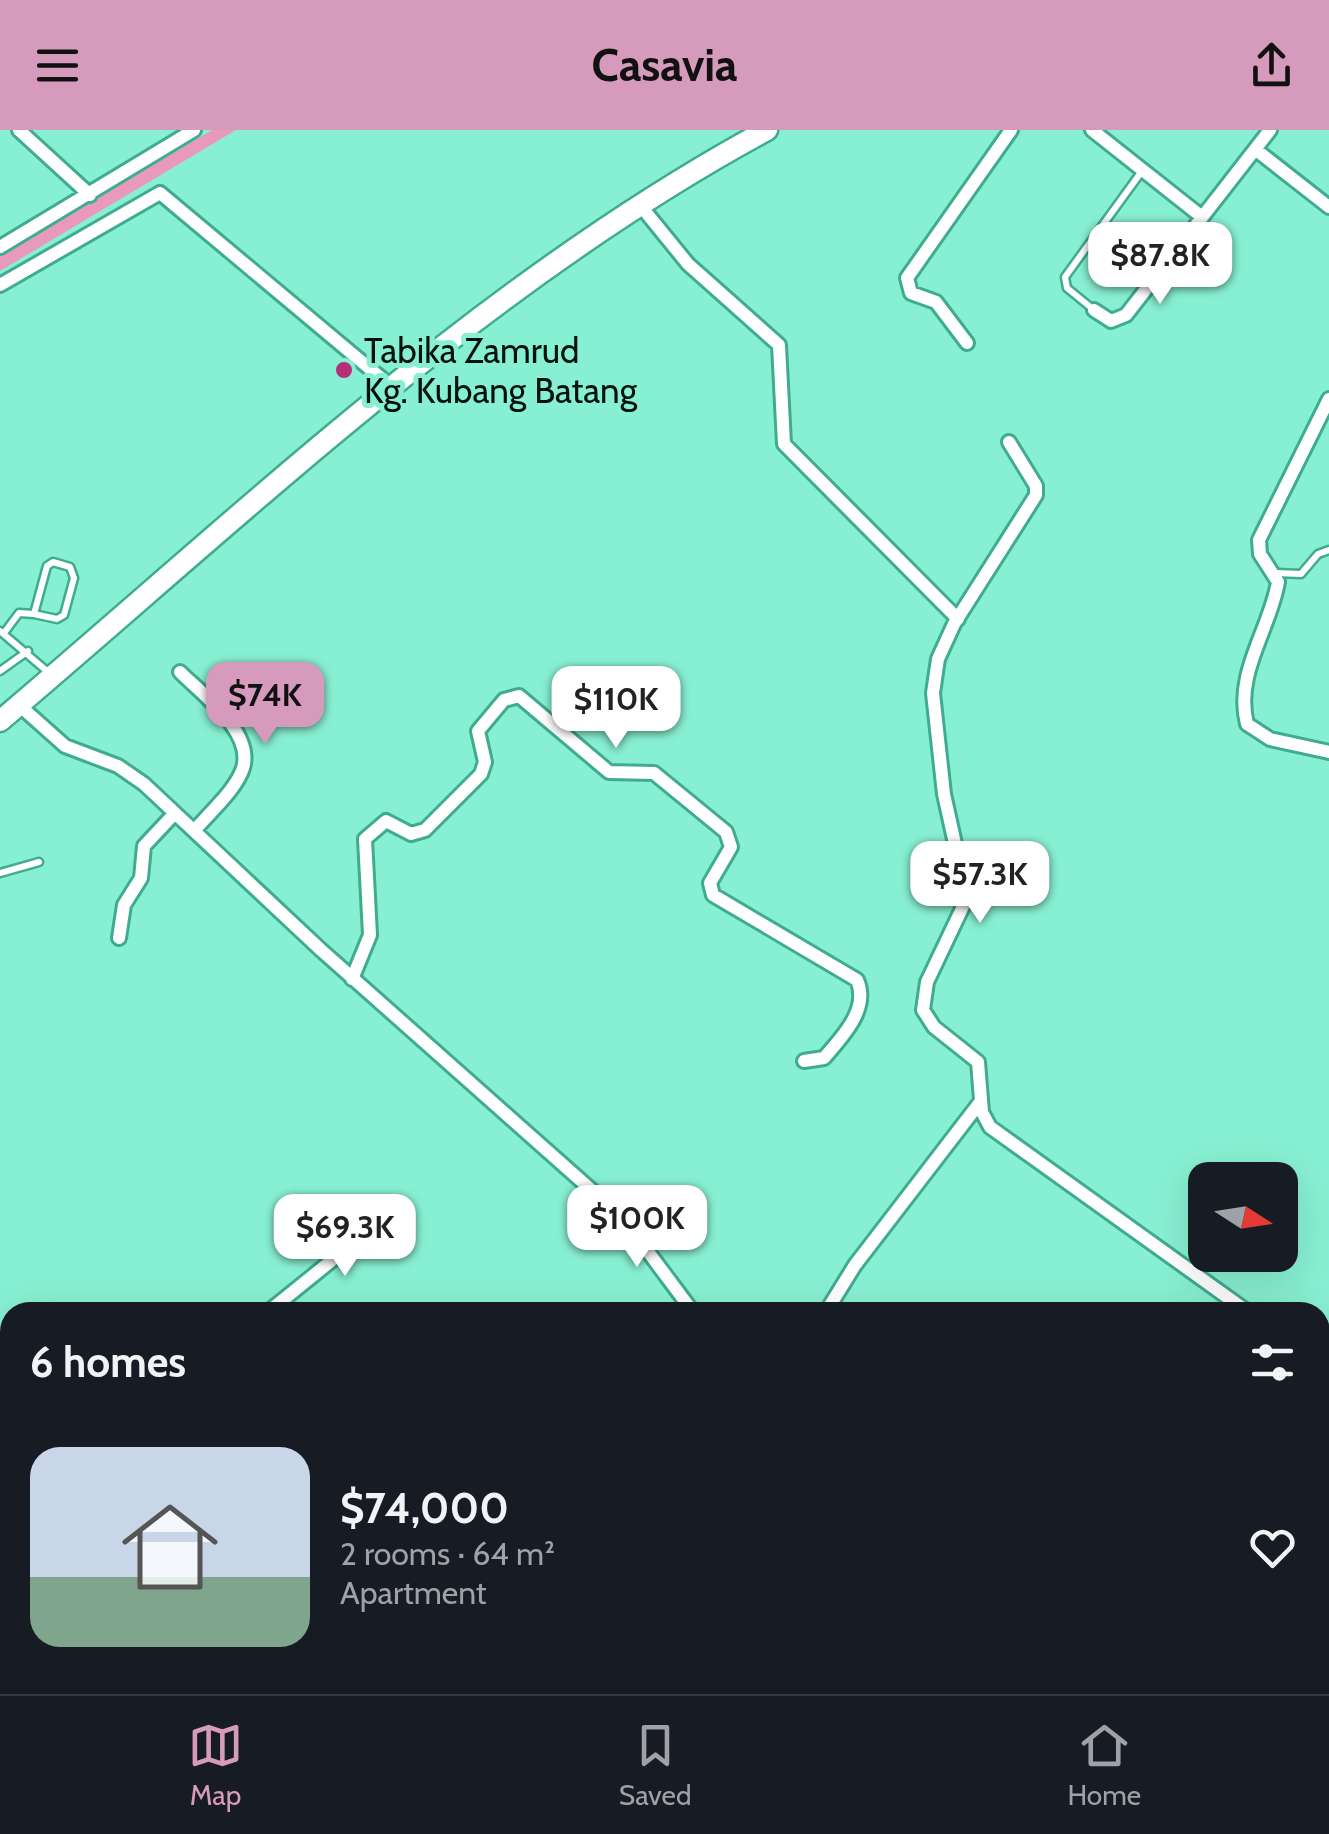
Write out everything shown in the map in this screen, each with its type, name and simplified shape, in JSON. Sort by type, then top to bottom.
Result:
[{"type":"main road","points":[[0,721],[393,388],[507,297],[640,205],[767,130]]},
{"type":"street","points":[[18,130],[90,195]]},
{"type":"street","points":[[0,247],[194,130]]},
{"type":"street","points":[[967,342],[936,302],[911,293],[906,278],[1012,130]]},
{"type":"street","points":[[1092,130],[1202,217]]},
{"type":"street","points":[[1094,310],[1111,321],[1122,319],[1270,130]]},
{"type":"street","points":[[1255,149],[1329,208]]},
{"type":"street","points":[[0,284],[160,192],[393,388]]},
{"type":"street","points":[[640,205],[688,264],[779,345],[784,444],[958,619]]},
{"type":"street","points":[[1329,399],[1259,540],[1260,554],[1276,573],[1276,594],[1246,680],[1247,724],[1270,740],[1329,752]]},
{"type":"street","points":[[1009,442],[1036,486],[1036,495],[958,619],[938,659],[932,693],[944,794],[967,898],[926,982],[923,1010],[934,1027],[978,1062],[981,1101],[990,1126],[1234,1302]]},
{"type":"street","points":[[180,672],[240,736],[244,756],[237,779],[194,831]]},
{"type":"street","points":[[352,978],[370,931],[365,839],[386,821],[410,834],[425,830],[481,774],[485,762],[478,731],[504,700],[519,696],[609,772],[654,773],[726,832],[731,847],[710,883],[713,894],[856,980],[860,993],[852,1026],[824,1058],[804,1061]]},
{"type":"street","points":[[19,705],[65,746],[118,766],[175,813],[352,978],[623,1218],[686,1302]]},
{"type":"street","points":[[119,938],[124,905],[141,878],[146,841],[175,813]]},
{"type":"street","points":[[832,1302],[855,1265],[981,1101]]},
{"type":"street","points":[[280,1302],[394,1210]]},
{"type":"lane","points":[[1094,310],[1071,292],[1065,277],[1142,170]]},
{"type":"lane","points":[[1276,573],[1302,574],[1318,554],[1329,550]]},
{"type":"lane","points":[[34,614],[46,566],[53,562],[70,567],[74,578],[64,615],[57,619],[19,613],[2,632],[28,651],[52,677]]},
{"type":"lane","points":[[0,671],[28,651]]},
{"type":"lane","points":[[0,872],[39,862]]},
{"type":"shaded area","points":[[212,130],[236,130],[0,271],[0,256]]},
{"type":"place","name":"Tabika Zamrud Kg. Kubang Batang","points":[[344,370]]}]
